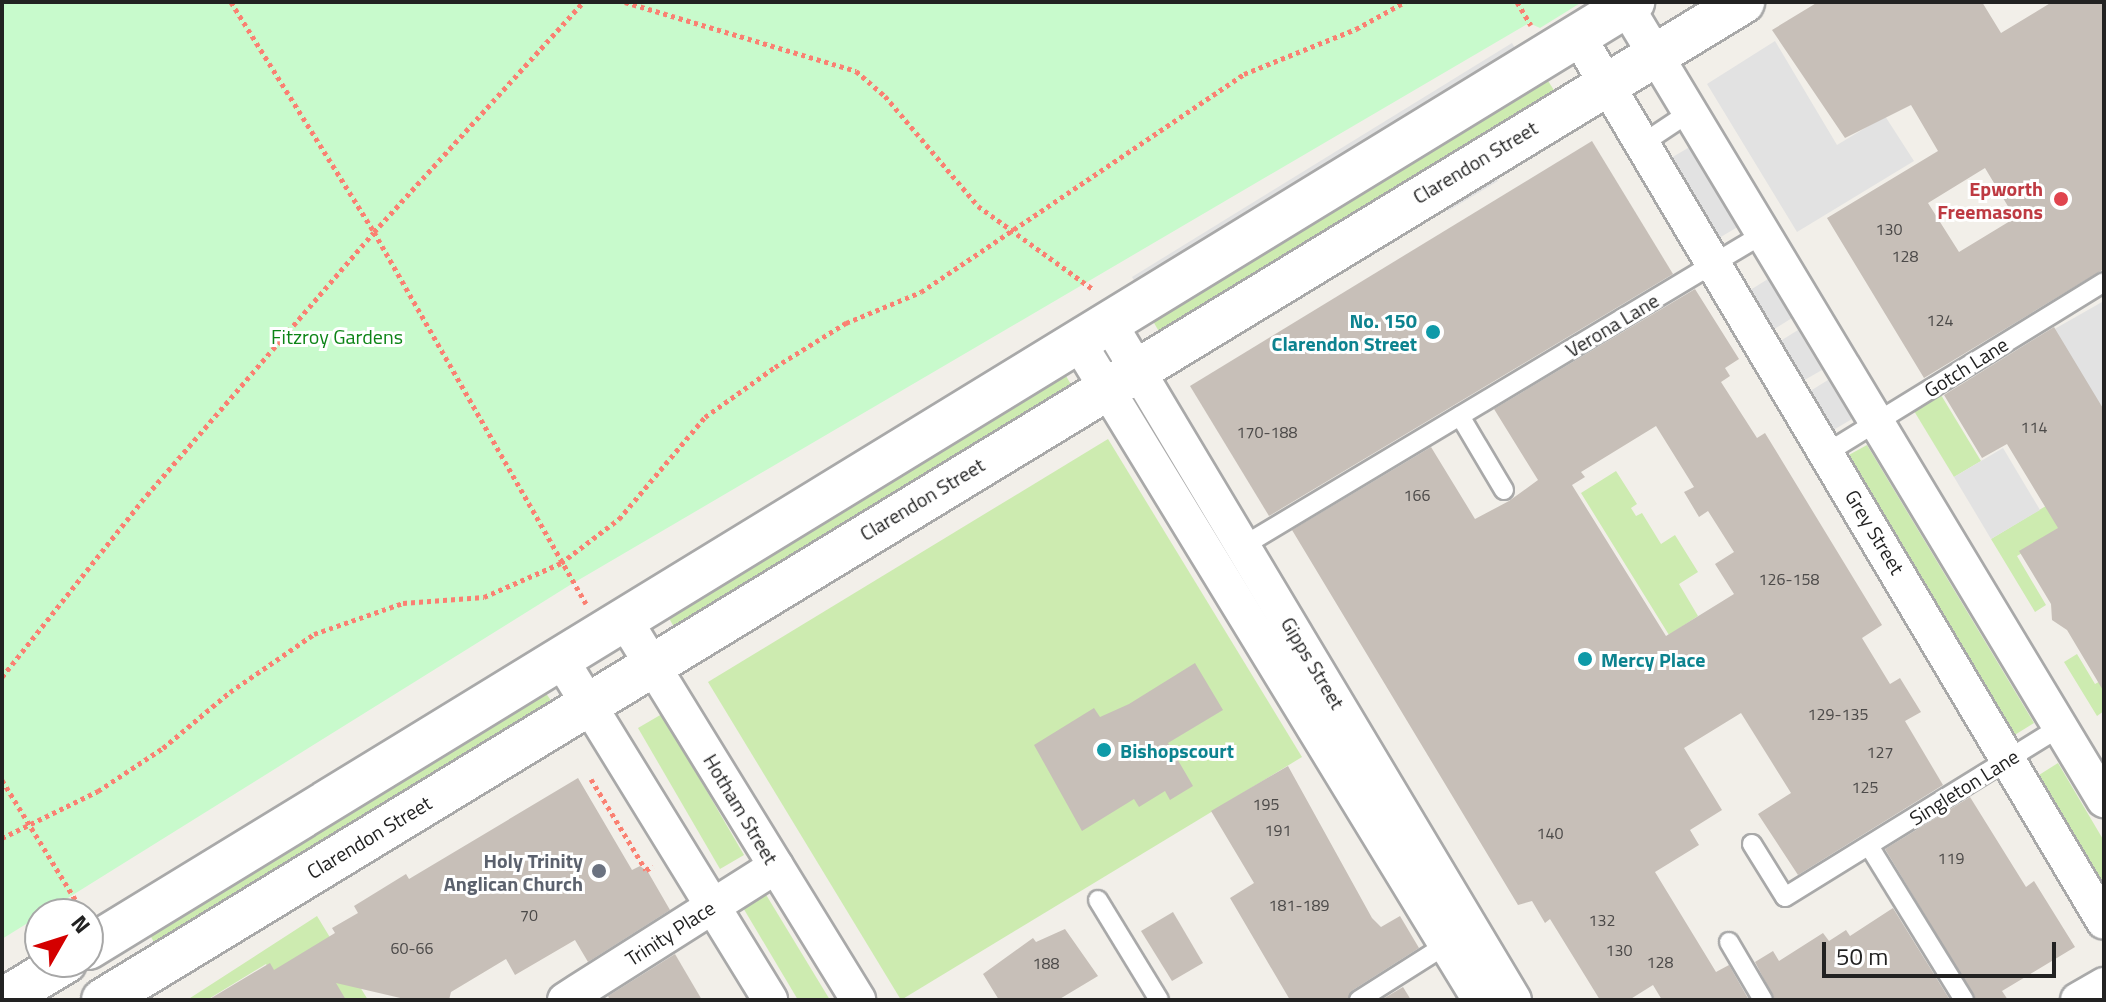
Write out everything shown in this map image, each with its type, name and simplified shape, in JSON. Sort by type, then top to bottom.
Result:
[{"type":"street","name":"Clarendon Street","points":[[124,995],[587,703],[1743,2]]},
{"type":"street","points":[[104,926],[560,658],[1096,321],[1630,4],[1655,54],[2104,800]]},
{"type":"street","name":"Grey Street","points":[[1578,36],[2010,758],[2104,922]]},
{"type":"street","name":"Gipps Street","points":[[1096,321],[1121,377],[1150,457],[1229,554]]},
{"type":"street","name":"Gipps Street","points":[[1121,377],[1179,439],[1229,554],[1459,937],[1514,1000]]},
{"type":"street","points":[[1150,457],[1179,439]]},
{"type":"street","name":"Hotham Street","points":[[614,625],[652,664],[858,1000]]},
{"type":"street","points":[[560,658],[770,1000]]},
{"type":"street","name":"Trinity Place","points":[[565,1000],[776,866]]},
{"type":"street","name":"Gipps Street","points":[[1459,937],[1480,1000]]},
{"type":"street","points":[[104,958],[124,995]]},
{"type":"street","points":[[2,1000],[38,978]]},
{"type":"street","points":[[2078,1000],[2104,985]]},
{"type":"lane","points":[[1642,144],[1690,112]]},
{"type":"lane","name":"Verona Lane","points":[[1229,554],[1763,234]]},
{"type":"lane","name":"Gotch Lane","points":[[1828,452],[2104,282]]},
{"type":"lane","points":[[1460,416],[1504,490]]},
{"type":"lane","name":"Singleton Lane","points":[[1752,844],[1785,897],[2060,727]]},
{"type":"lane","points":[[1869,846],[1964,1000]]},
{"type":"lane","points":[[1098,900],[1159,1000]]},
{"type":"lane","points":[[1359,1000],[1459,937]]},
{"type":"lane","points":[[1729,942],[1763,1000]]},
{"type":"path","points":[[231,2],[374,232],[561,563],[614,625]]},
{"type":"path","points":[[2,677],[147,495],[374,232],[583,2]]},
{"type":"path","points":[[625,2],[856,71],[885,96],[978,206],[1016,230],[1096,321]]},
{"type":"path","points":[[2,838],[98,791],[163,748],[230,692],[314,634],[403,603],[484,597],[561,563],[619,519],[705,417],[846,323],[921,292],[1244,74],[1356,29],[1405,2]]},
{"type":"path","points":[[1517,2],[1535,34]]},
{"type":"path","points":[[582,784],[591,779],[646,870],[661,862]]},
{"type":"path","points":[[2,780],[31,824],[71,898]]},
{"type":"green space","name":"Fitzroy Gardens","points":[[2,2],[1582,2],[1540,28],[1529,23],[570,585],[68,898],[24,898],[24,925],[2,939]]},
{"type":"green space","points":[[1541,70],[1559,98],[1164,340],[1147,311]]},
{"type":"green space","points":[[1062,369],[1073,388],[675,629],[665,611]]},
{"type":"green space","points":[[1938,390],[1981,461],[1954,477],[1911,406]]},
{"type":"green space","points":[[1108,439],[1302,757],[901,1000],[708,682]]},
{"type":"green space","points":[[1867,445],[2034,723],[2013,736],[1847,456]]},
{"type":"green space","points":[[1616,471],[1637,504],[1631,508],[1636,516],[1642,513],[1661,544],[1675,535],[1698,572],[1679,584],[1698,616],[1669,635],[1581,493]]},
{"type":"green space","points":[[2104,471],[2104,503],[2017,556],[2046,605],[2035,612],[1991,539]]},
{"type":"green space","points":[[2077,654],[2095,684],[2104,679],[2104,711],[2097,716],[2064,662]]},
{"type":"green space","points":[[541,686],[552,702],[548,713],[155,944],[146,928]]},
{"type":"green space","points":[[662,714],[744,855],[720,869],[638,728]]},
{"type":"green space","points":[[2058,763],[2104,841],[2104,887],[2039,775]]},
{"type":"green space","points":[[765,893],[830,1000],[798,1000],[742,906]]},
{"type":"green space","points":[[317,916],[368,1000],[340,1000],[271,972],[266,964],[207,1000],[187,1000]]},
{"type":"shaded area","points":[[1775,41],[1837,145],[1885,116],[1914,161],[1797,232],[1707,84]]},
{"type":"shaded area","points":[[1512,43],[1518,53],[1138,287],[1132,277]]},
{"type":"shaded area","points":[[1693,145],[1741,225],[1719,238],[1671,158]]},
{"type":"shaded area","points":[[1492,171],[1498,181],[1448,211],[1443,202]]},
{"type":"shaded area","points":[[1768,279],[1792,318],[1771,331],[1747,292]]},
{"type":"shaded area","points":[[2102,302],[2104,305],[2104,417],[2051,331]]},
{"type":"shaded area","points":[[1798,330],[1822,370],[1801,382],[1777,343]]},
{"type":"shaded area","points":[[1828,380],[1852,419],[1830,432],[1807,393]]},
{"type":"shaded area","points":[[2003,448],[2040,510],[1991,539],[1954,477]]},
{"type":"building","name":"Epworth Freemasons","points":[[1818,2],[1982,2],[2001,33],[2052,2],[2104,2],[2104,269],[1924,378],[1827,218],[1938,151],[1911,105],[1845,138],[1772,30]],"holes":[[[1985,168],[2015,218],[1959,252],[1928,203]]]},
{"type":"building","name":"No. 150 Clarendon Street","points":[[1592,141],[1673,274],[1269,516],[1190,386]]},
{"type":"building","points":[[1695,289],[1739,359],[1725,368],[1730,376],[1721,382],[1757,438],[1765,433],[1882,625],[1862,638],[1890,684],[1900,678],[1921,712],[1905,721],[1943,785],[1798,875],[1758,814],[1791,793],[1741,713],[1684,748],[1722,810],[1690,830],[1699,845],[1655,872],[1716,972],[1729,965],[1749,1000],[1662,1000],[1653,985],[1629,1000],[1600,1000],[1550,919],[1545,923],[1532,901],[1518,905],[1292,530],[1431,447],[1475,519],[1509,501],[1538,480],[1494,409]],"holes":[[[1656,426],[1694,487],[1684,492],[1699,517],[1708,511],[1734,552],[1715,564],[1734,594],[1666,636],[1572,485],[1585,477],[1581,472]]]},
{"type":"building","points":[[2054,327],[2104,410],[2104,692],[2067,630],[2052,620],[2051,604],[2019,551],[2058,528],[2007,444],[1982,458],[1944,395]]},
{"type":"building","name":"Bishopscourt","points":[[1195,663],[1223,710],[1168,743],[1193,786],[1170,800],[1165,791],[1139,807],[1134,799],[1082,831],[1034,745],[1094,708],[1100,717],[1129,704]]},
{"type":"building","points":[[1288,766],[1372,918],[1381,927],[1400,916],[1419,948],[1353,990],[1347,1000],[1290,1000],[1230,898],[1254,883],[1211,811]]},
{"type":"building","points":[[578,778],[632,870],[640,866],[648,872],[670,910],[588,962],[575,940],[515,975],[506,959],[451,992],[449,1000],[409,1000],[336,983],[346,1000],[208,1000],[270,963],[274,970],[335,933],[332,928],[358,913],[354,906],[406,874],[409,879]]},
{"type":"building","points":[[1970,797],[2026,887],[2034,881],[2075,947],[2002,991],[2008,1000],[1976,1000],[1885,849]]},
{"type":"building","points":[[1893,908],[1950,1000],[1775,1000],[1755,962],[1773,951],[1779,961],[1823,933],[1829,941],[1846,930],[1850,936]]},
{"type":"building","points":[[1173,912],[1203,963],[1172,981],[1141,931]]},
{"type":"building","points":[[1065,929],[1098,976],[1058,1000],[999,1000],[983,974],[1033,938],[1036,942]]},
{"type":"building","points":[[675,954],[702,1000],[610,1000],[608,996]]},
{"type":"building","points":[[1403,987],[1411,1000],[1381,1000]]},
{"type":"place","name":"Epworth Freemasons","points":[[2061,199]]},
{"type":"place","name":"No. 150 Clarendon Street","points":[[1433,332]]},
{"type":"place","name":"Mercy Place","points":[[1585,659]]},
{"type":"place","name":"Bishopscourt","points":[[1104,750]]},
{"type":"place","name":"Holy Trinity Anglican Church","points":[[599,871]]}]
